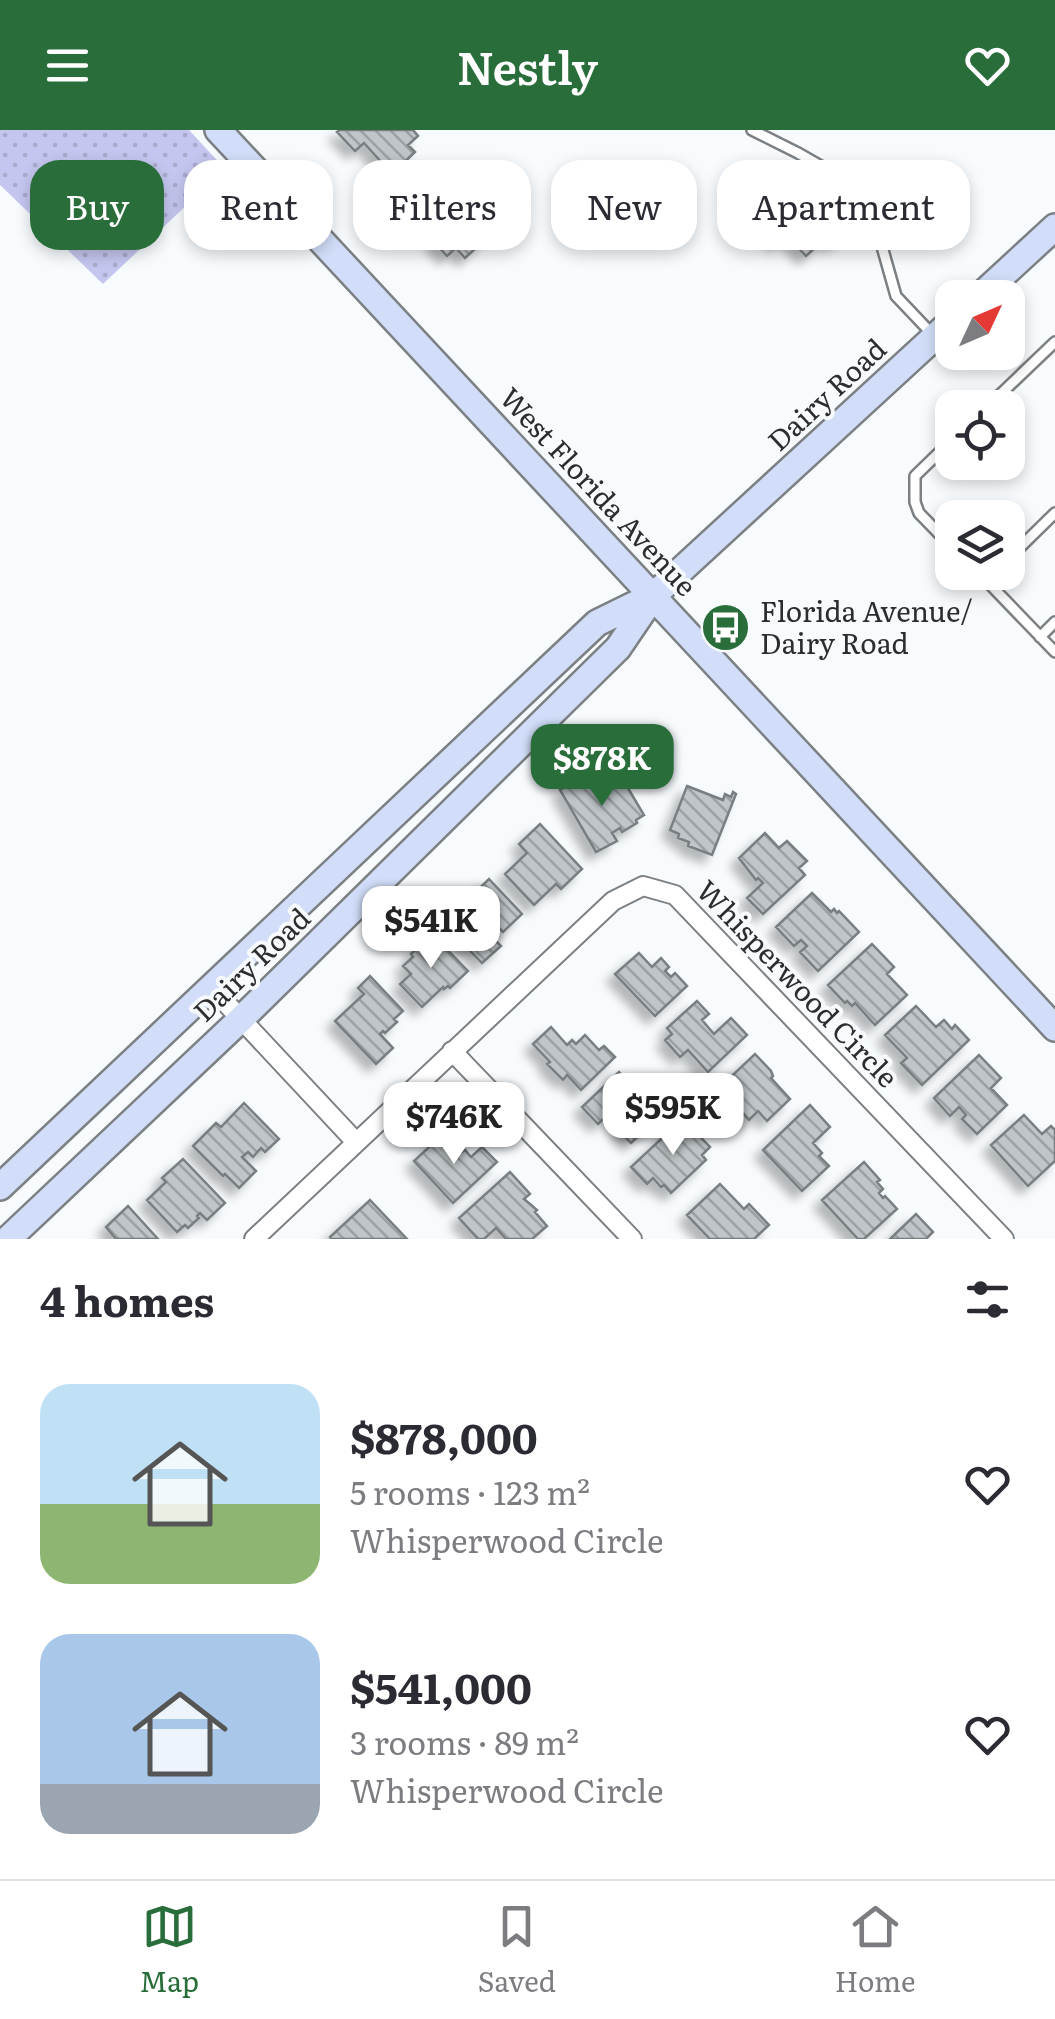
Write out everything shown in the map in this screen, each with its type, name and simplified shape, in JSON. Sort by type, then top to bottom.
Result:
[{"type":"street","name":"West Florida Avenue","points":[[218,130],[1055,1028]]},
{"type":"street","points":[[997,280],[1055,226]]},
{"type":"street","name":"Dairy Road","points":[[8,1239],[240,1020],[618,648],[654,595],[935,337]]},
{"type":"street","name":"Dairy Road","points":[[0,1187],[597,622],[654,595]]},
{"type":"street","name":"Whisperwood Circle","points":[[260,1237],[355,1141],[612,900],[643,886],[674,894],[1004,1239]]},
{"type":"street","points":[[211,987],[355,1141]]},
{"type":"street","points":[[452,1051],[632,1239]]},
{"type":"lane","points":[[752,130],[833,173],[861,205],[881,243],[896,296],[935,323]]},
{"type":"lane","points":[[1005,390],[1055,342]]},
{"type":"lane","points":[[935,457],[916,476],[915,502],[919,513],[935,529]]},
{"type":"lane","points":[[1025,542],[1055,513]]},
{"type":"lane","points":[[996,590],[1055,652]]},
{"type":"lane","points":[[1040,636],[1055,622]]},
{"type":"shaded area","points":[[0,130],[189,130],[217,160],[184,160],[184,208],[164,226],[164,160],[30,160],[30,214],[0,185]]},
{"type":"shaded area","points":[[68,250],[139,250],[103,284]]},
{"type":"building","points":[[413,130],[418,136],[408,145],[415,152],[407,160],[379,160],[364,143],[355,151],[337,132]]},
{"type":"building","points":[[458,250],[474,250],[465,258]]},
{"type":"building","points":[[592,772],[602,789],[622,778],[644,815],[622,832],[620,828],[612,833],[617,841],[596,852],[560,790]]},
{"type":"building","points":[[687,786],[723,800],[725,794],[736,794],[712,855],[688,846],[689,842],[670,830]]},
{"type":"building","points":[[540,824],[582,869],[561,889],[556,884],[534,905],[505,874],[527,853],[519,844]]},
{"type":"building","points":[[765,833],[779,848],[787,841],[807,861],[799,868],[805,875],[763,914],[747,898],[763,883],[739,858]]},
{"type":"building","points":[[489,879],[522,914],[503,932],[492,921],[487,925],[494,932],[490,935],[501,946],[482,963],[443,923]]},
{"type":"building","points":[[812,893],[831,912],[839,911],[859,932],[818,971],[800,952],[807,946],[801,940],[794,946],[776,927]]},
{"type":"building","points":[[432,934],[468,971],[422,1007],[400,984],[411,974],[403,966]]},
{"type":"building","points":[[872,944],[894,967],[887,974],[907,995],[875,1025],[855,1003],[845,1003],[828,985]]},
{"type":"building","points":[[639,953],[652,967],[661,958],[669,967],[665,971],[671,977],[675,973],[687,986],[655,1016],[615,974]]},
{"type":"building","points":[[370,976],[403,1011],[394,1019],[397,1022],[380,1034],[393,1048],[376,1064],[335,1021],[364,994],[358,988]]},
{"type":"building","points":[[697,1001],[709,1014],[702,1020],[714,1034],[731,1018],[747,1035],[708,1072],[688,1050],[680,1057],[665,1040],[672,1034],[667,1028]]},
{"type":"building","points":[[916,1006],[936,1027],[944,1020],[969,1040],[922,1085],[901,1063],[907,1058],[885,1035]]},
{"type":"building","points":[[551,1027],[567,1045],[572,1040],[576,1044],[585,1035],[599,1050],[604,1046],[615,1057],[581,1090],[567,1075],[563,1080],[533,1044]]},
{"type":"building","points":[[755,1054],[790,1099],[767,1121],[758,1111],[749,1120],[719,1088]]},
{"type":"building","points":[[979,1055],[1001,1078],[991,1088],[1007,1105],[977,1134],[962,1119],[966,1115],[959,1107],[950,1116],[934,1098]]},
{"type":"building","points":[[619,1072],[638,1093],[645,1086],[662,1104],[655,1110],[660,1116],[631,1143],[620,1132],[628,1125],[614,1109],[598,1124],[582,1107]]},
{"type":"building","points":[[244,1103],[279,1139],[265,1152],[261,1148],[253,1157],[248,1152],[242,1157],[256,1171],[239,1188],[193,1146],[216,1123],[221,1127]]},
{"type":"building","points":[[810,1105],[830,1127],[813,1143],[829,1166],[802,1191],[763,1150]]},
{"type":"building","points":[[1024,1115],[1042,1134],[1051,1126],[1055,1130],[1055,1161],[1028,1186],[991,1145]]},
{"type":"building","points":[[686,1122],[710,1147],[702,1155],[706,1160],[671,1193],[653,1178],[647,1184],[631,1167],[675,1126],[678,1130]]},
{"type":"building","points":[[441,1136],[448,1145],[452,1142],[471,1157],[482,1147],[497,1162],[453,1203],[414,1161]]},
{"type":"building","points":[[183,1159],[225,1203],[207,1220],[200,1213],[188,1228],[185,1225],[177,1232],[147,1200],[166,1182],[162,1178]]},
{"type":"building","points":[[864,1162],[880,1180],[877,1182],[883,1189],[879,1193],[897,1209],[864,1239],[858,1239],[822,1200]]},
{"type":"building","points":[[510,1172],[530,1194],[524,1199],[547,1226],[532,1239],[506,1239],[496,1228],[484,1239],[478,1239],[459,1218]]},
{"type":"building","points":[[720,1184],[744,1209],[749,1204],[769,1225],[754,1239],[710,1239],[687,1215]]},
{"type":"building","points":[[370,1200],[407,1239],[331,1239],[330,1237]]},
{"type":"building","points":[[128,1206],[158,1239],[116,1239],[106,1227]]},
{"type":"building","points":[[916,1214],[933,1232],[926,1239],[890,1239]]},
{"type":"place","name":"Florida Avenue/ Dairy Road","points":[[725,628]]}]
